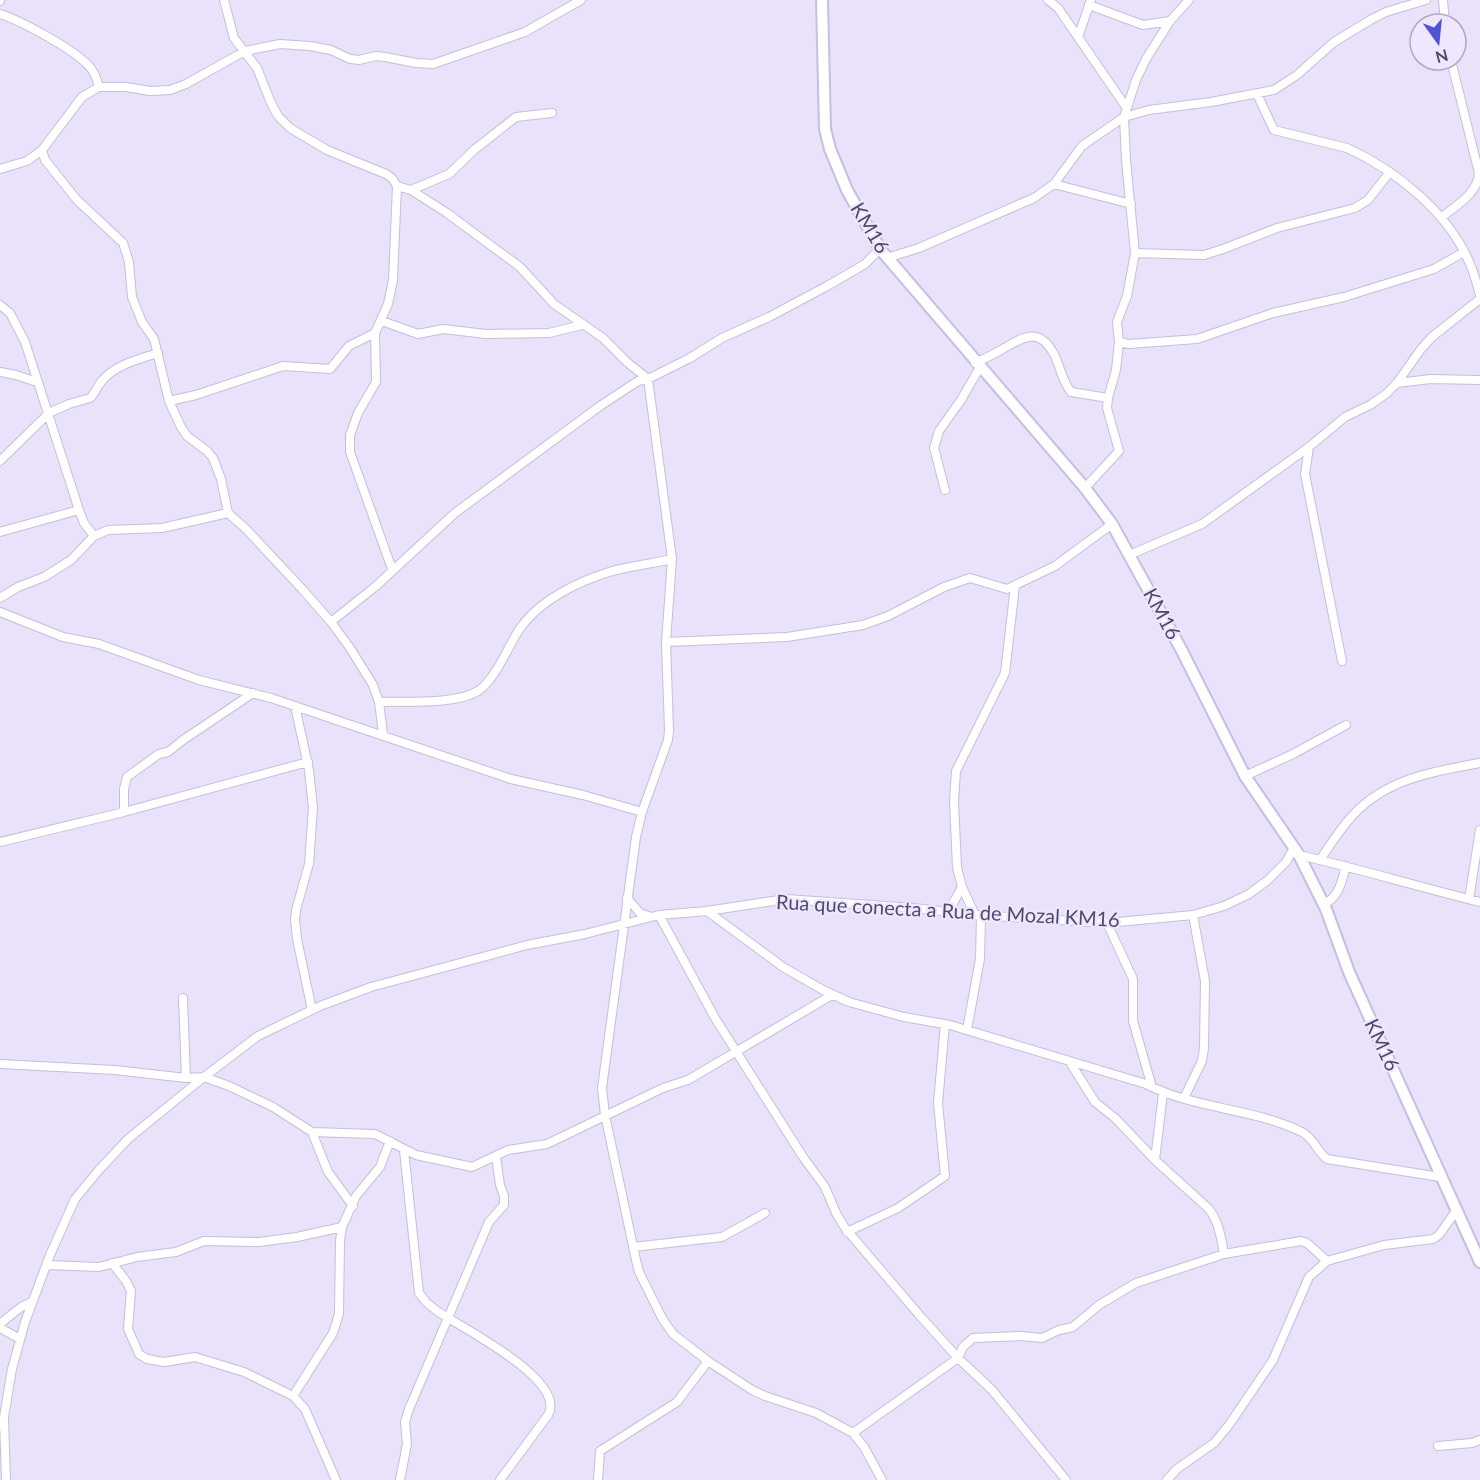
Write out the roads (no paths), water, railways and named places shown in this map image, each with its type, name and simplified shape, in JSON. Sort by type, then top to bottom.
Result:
[{"type":"street","points":[[224,0],[234,38],[257,68],[278,116],[290,128],[327,150],[386,174],[398,186],[411,190],[447,213],[520,267],[554,303],[603,338],[648,379],[672,559],[666,642],[669,677],[668,740],[642,812],[627,898],[602,1088],[605,1115],[633,1247],[639,1272],[673,1334],[708,1361],[765,1396],[816,1413],[854,1433],[882,1480]]},
{"type":"street","points":[[0,169],[33,157],[42,150],[82,97],[99,87],[126,87],[150,91],[178,88],[245,51],[280,44],[331,50],[350,59],[385,57],[406,62],[433,64],[525,32],[581,0]]},
{"type":"street","name":"KM16","points":[[822,0],[825,129],[830,149],[847,190],[884,254],[1085,488],[1112,524],[1186,659],[1245,776],[1297,852],[1323,905],[1349,972],[1480,1262]]},
{"type":"street","points":[[1048,0],[1058,8],[1126,107]]},
{"type":"street","points":[[1085,488],[1119,451],[1108,419],[1107,398],[1116,370],[1119,342],[1117,322],[1127,296],[1135,253],[1125,150],[1126,107],[1146,59],[1170,21],[1189,0]]},
{"type":"street","points":[[331,622],[482,491],[638,381],[648,379],[690,358],[722,338],[769,317],[884,254],[919,248],[1034,198],[1054,184],[1082,146],[1124,117],[1149,110],[1266,92],[1281,86],[1334,42],[1372,19],[1386,12],[1426,0]]},
{"type":"street","points":[[1078,37],[1090,3],[1143,25],[1170,21]]},
{"type":"street","points":[[0,14],[12,18],[75,55],[90,67],[99,87]]},
{"type":"street","points":[[1442,217],[1466,197],[1479,182],[1479,173],[1454,72]]},
{"type":"street","points":[[1129,555],[1202,524],[1309,447],[1345,417],[1386,394],[1397,384],[1432,337],[1480,297],[1464,252],[1442,217],[1427,202],[1389,173],[1347,148],[1274,130],[1257,94]]},
{"type":"street","points":[[411,190],[448,174],[516,117],[552,113]]},
{"type":"street","points":[[42,150],[45,160],[86,209],[123,243],[129,262],[132,297],[142,322],[154,339],[169,401],[187,436],[213,458],[221,479],[228,513],[246,529],[331,622],[350,648],[373,685],[379,702],[383,734]]},
{"type":"street","points":[[33,157],[45,160]]},
{"type":"street","points":[[1135,253],[1204,255],[1277,228],[1355,208],[1368,200],[1389,173]]},
{"type":"street","points":[[1054,184],[1131,204]]},
{"type":"street","points":[[392,569],[350,452],[350,435],[358,413],[376,382],[375,333],[388,304],[393,280],[398,186]]},
{"type":"street","points":[[1119,342],[1129,344],[1197,339],[1273,313],[1344,297],[1434,270],[1464,252]]},
{"type":"street","points":[[0,305],[10,313],[19,328],[49,413],[79,510],[84,523],[94,536]]},
{"type":"street","points":[[381,321],[418,334],[443,328],[486,334],[549,333],[582,325]]},
{"type":"street","points":[[169,401],[284,366],[330,369],[349,346],[375,333]]},
{"type":"street","points":[[945,490],[934,447],[939,431],[961,400],[978,365],[1016,340],[1035,336],[1043,340],[1053,353],[1066,386],[1071,392],[1107,398]]},
{"type":"street","points":[[0,461],[49,413],[90,398],[110,374],[137,359],[158,353]]},
{"type":"street","points":[[0,372],[37,382]]},
{"type":"street","points":[[1397,384],[1431,379],[1480,380]]},
{"type":"street","points":[[1309,447],[1305,474],[1342,661]]},
{"type":"street","points":[[0,532],[79,510]]},
{"type":"street","points":[[0,598],[18,587],[44,577],[72,560],[94,536],[108,530],[162,528],[228,513]]},
{"type":"street","points":[[666,642],[787,637],[863,625],[888,616],[944,588],[970,578],[977,578],[1007,589],[1055,566],[1112,524]]},
{"type":"street","points":[[379,702],[459,698],[477,692],[492,676],[520,628],[538,609],[565,591],[612,571],[672,559]]},
{"type":"street","points":[[967,1030],[980,959],[978,915],[962,887],[957,868],[954,816],[956,771],[1005,674],[1015,586]]},
{"type":"street","points":[[0,612],[63,637],[99,644],[200,680],[296,706],[511,779],[583,795],[642,812]]},
{"type":"street","points":[[124,812],[124,789],[127,777],[159,754],[168,752],[253,693]]},
{"type":"street","points":[[296,706],[308,762],[313,808],[309,864],[295,919],[312,1010]]},
{"type":"street","points":[[1245,776],[1293,754],[1346,725]]},
{"type":"street","points":[[0,842],[124,812],[308,762]]},
{"type":"street","points":[[1320,860],[1353,815],[1378,795],[1402,781],[1424,774],[1480,763]]},
{"type":"street","points":[[1469,899],[1480,830]]},
{"type":"street","points":[[1297,852],[1480,902]]},
{"type":"street","name":"Rua que conecta a Rua de Mozal KM16","points":[[625,923],[655,916],[786,899],[1107,923],[1193,915],[1224,906],[1249,894],[1268,880],[1297,852]]},
{"type":"street","points":[[1323,905],[1334,900],[1346,866]]},
{"type":"street","points":[[948,912],[962,887]]},
{"type":"street","points":[[627,898],[640,913],[655,916],[736,1051],[803,1157],[825,1187],[847,1232],[958,1358],[992,1390],[1066,1480]]},
{"type":"street","points":[[707,911],[783,968],[849,1002],[904,1017],[967,1030],[1152,1087],[1163,1093],[1251,1115],[1307,1135],[1322,1156],[1327,1159],[1440,1177]]},
{"type":"street","points":[[1184,1098],[1203,1061],[1205,981],[1193,915]]},
{"type":"street","points":[[6,1480],[2,1421],[12,1369],[32,1302],[75,1199],[128,1139],[258,1036],[312,1010],[371,987],[527,945],[585,934],[625,923]]},
{"type":"street","points":[[1107,923],[1133,979],[1133,1021],[1152,1087]]},
{"type":"street","points":[[0,1065],[115,1070],[186,1078],[204,1077],[273,1107],[312,1131],[375,1134],[416,1155],[472,1167],[508,1150],[547,1143],[663,1088],[699,1075],[832,995]]},
{"type":"street","points":[[183,998],[186,1078]]},
{"type":"street","points":[[847,1232],[898,1208],[945,1176],[938,1103],[945,1024]]},
{"type":"street","points":[[1069,1061],[1095,1102],[1116,1119],[1215,1217],[1224,1254]]},
{"type":"street","points":[[1155,1160],[1163,1093]]},
{"type":"street","points":[[312,1131],[328,1172],[353,1206]]},
{"type":"street","points":[[293,1396],[333,1333],[339,1314],[342,1227],[362,1186],[380,1167],[390,1141]]},
{"type":"street","points":[[404,1150],[419,1293],[426,1302],[447,1319],[512,1356],[527,1370],[552,1401],[552,1408],[548,1415],[500,1480]]},
{"type":"street","points":[[400,1480],[407,1444],[405,1422],[489,1222],[504,1205],[496,1157]]},
{"type":"street","points":[[1167,1480],[1177,1469],[1214,1443],[1229,1425],[1273,1360],[1309,1277],[1327,1261],[1384,1245],[1433,1239],[1439,1235],[1456,1211]]},
{"type":"street","points":[[633,1247],[722,1237],[765,1213]]},
{"type":"street","points":[[47,1264],[99,1267],[137,1257],[176,1252],[204,1241],[259,1242],[288,1239],[342,1227]]},
{"type":"street","points":[[854,1433],[958,1358],[963,1347],[972,1338],[1049,1336],[1059,1330],[1078,1325],[1099,1305],[1136,1283],[1224,1254],[1301,1241],[1307,1243],[1327,1261]]},
{"type":"street","points":[[112,1263],[131,1291],[128,1329],[139,1354],[147,1359],[164,1362],[195,1357],[244,1372],[293,1396],[305,1409],[336,1480]]},
{"type":"street","points":[[20,1339],[0,1326],[21,1307],[32,1302]]},
{"type":"street","points":[[598,1480],[600,1450],[677,1402],[708,1361]]},
{"type":"street","points":[[1438,1446],[1472,1443],[1480,1440]]}]
